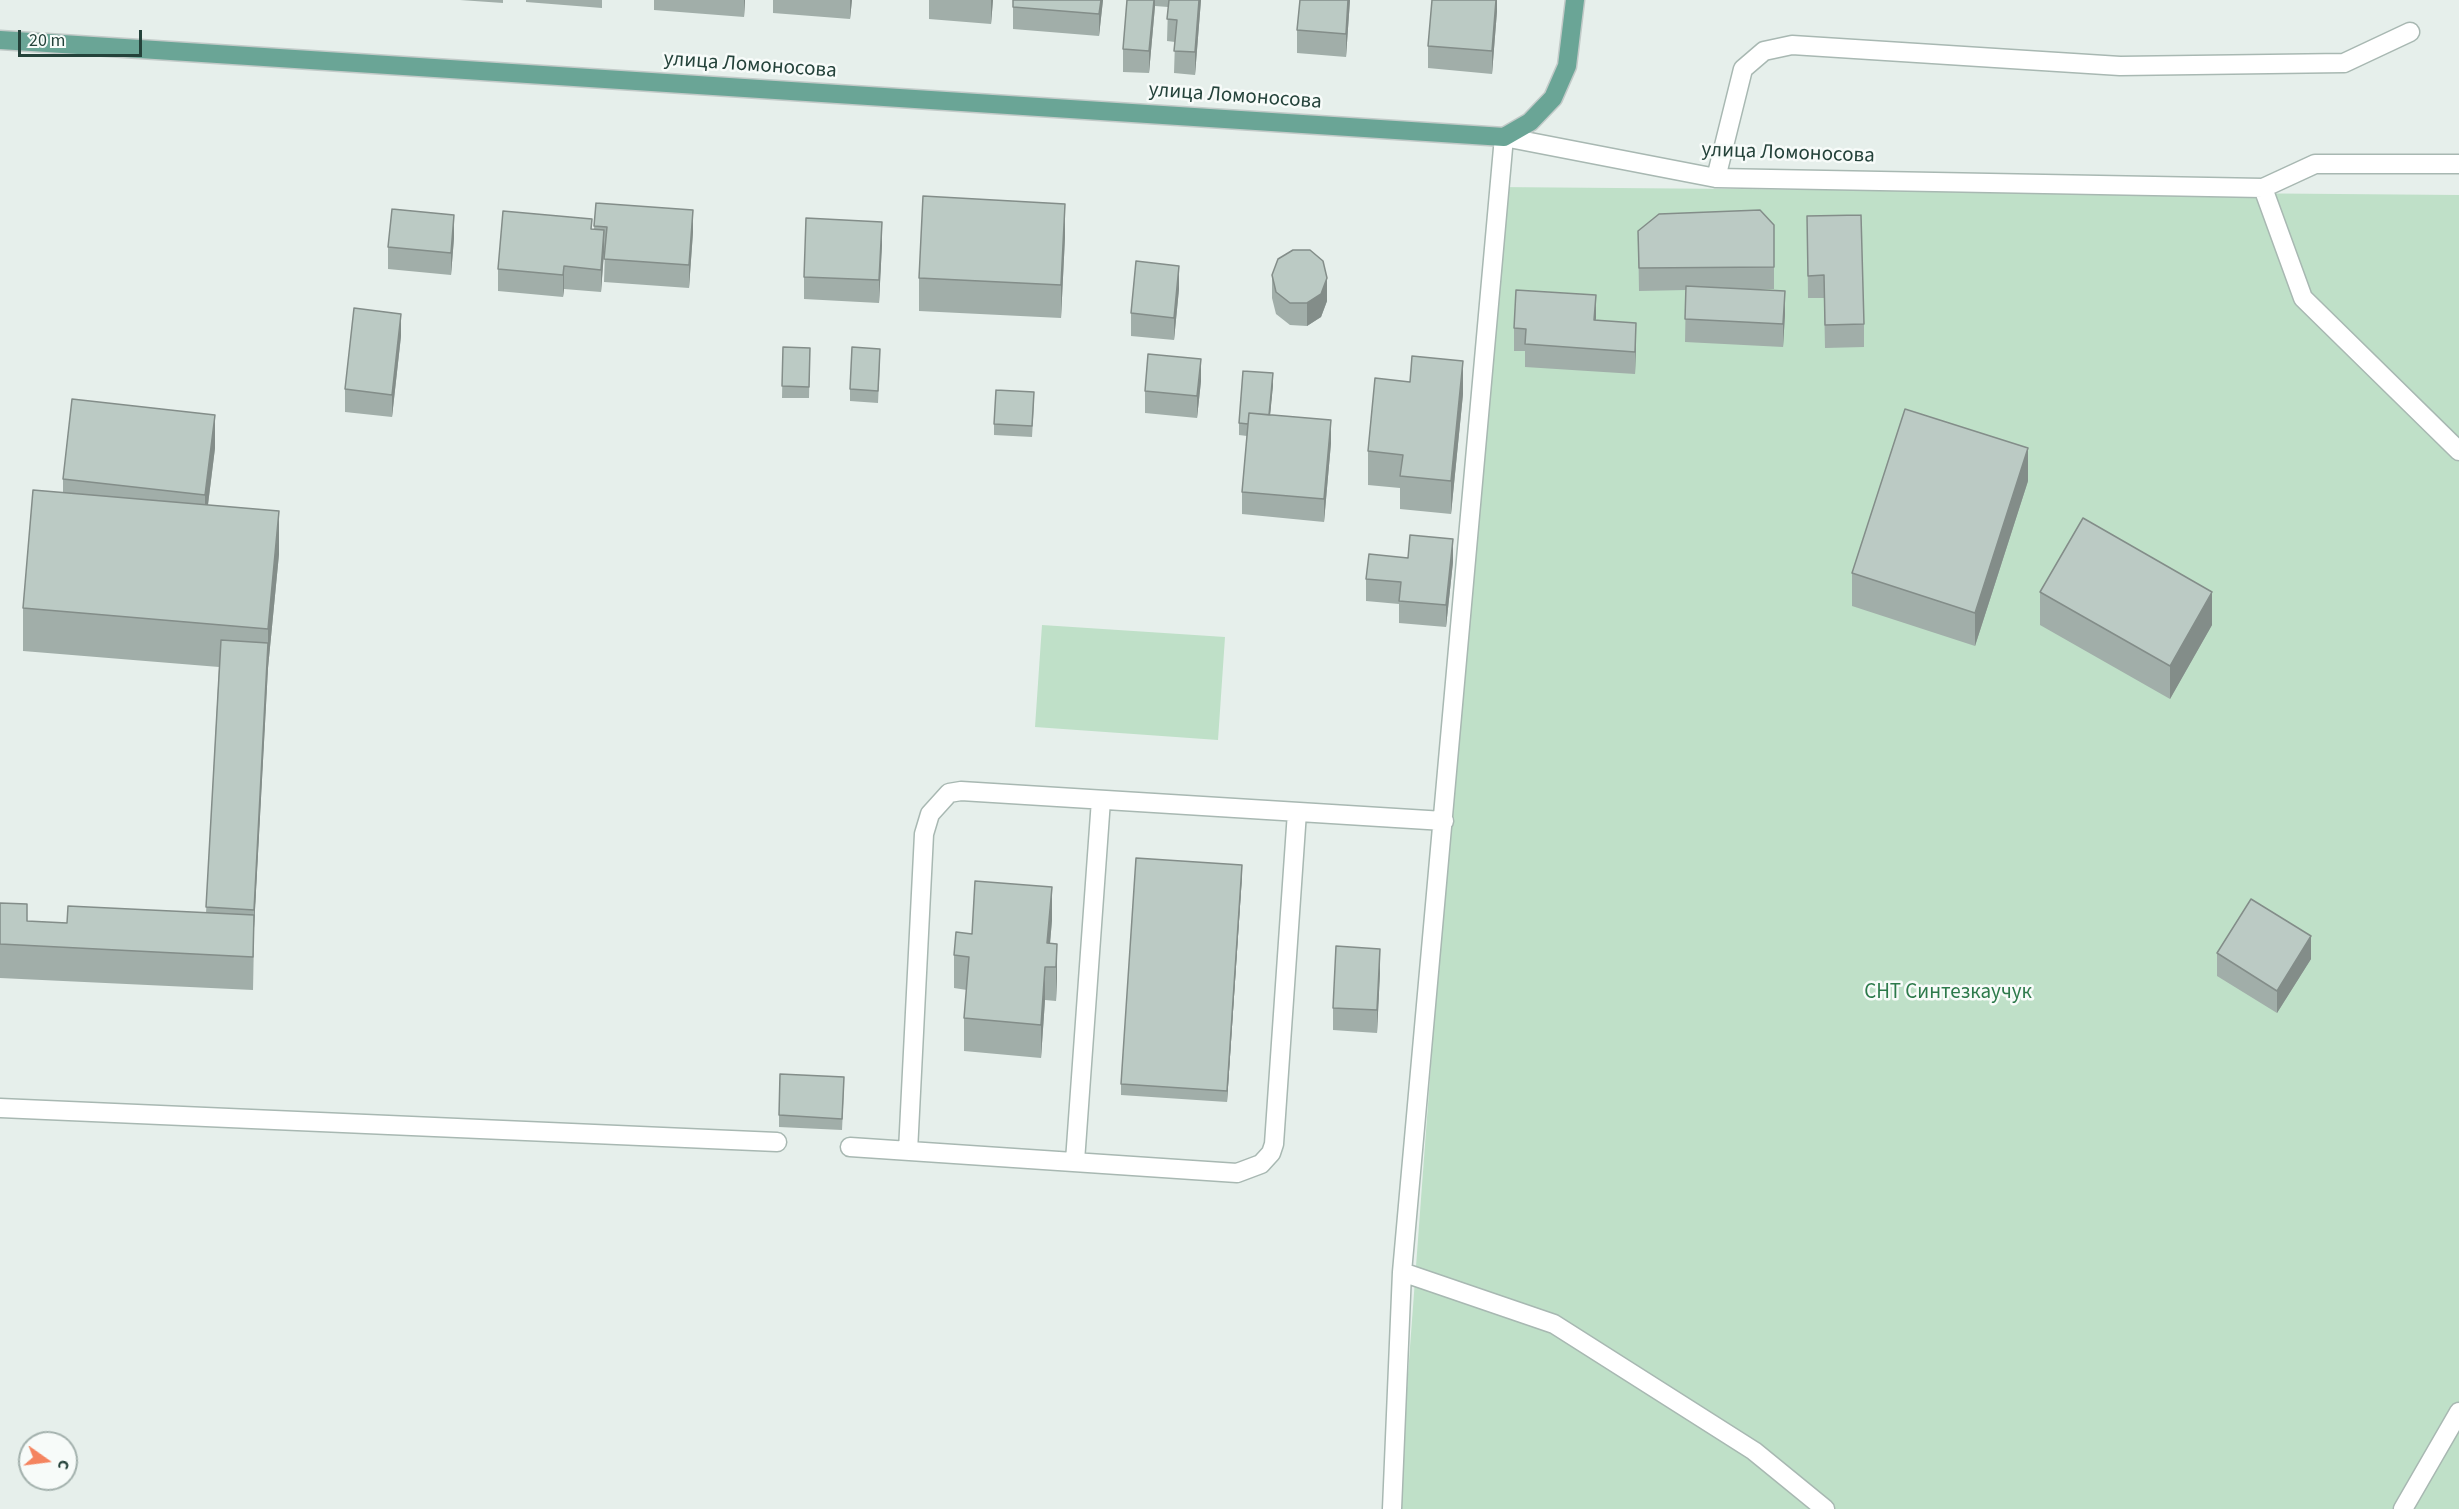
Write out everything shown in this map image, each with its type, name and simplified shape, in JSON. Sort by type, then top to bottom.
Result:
[{"type":"main road","points":[[1504,137],[1530,122],[1553,98],[1567,66],[1575,0]]},
{"type":"main road","name":"улица Ломоносова","points":[[0,40],[1504,137]]},
{"type":"street","points":[[1716,178],[1743,69],[1764,51],[1792,45],[2120,66],[2344,63],[2410,32]]},
{"type":"street","name":"улица Ломоносова","points":[[1504,137],[1716,178],[2262,188],[2315,164],[2459,164]]},
{"type":"street","points":[[1392,1509],[1402,1272],[1504,137]]},
{"type":"street","points":[[2262,188],[2303,298],[2459,452]]},
{"type":"street","points":[[908,1151],[924,834],[930,814],[949,793],[961,791],[1444,820]]},
{"type":"street","points":[[1075,1161],[1101,800]]},
{"type":"street","points":[[850,1147],[1237,1173],[1261,1164],[1274,1144],[1297,812]]},
{"type":"street","points":[[0,1108],[777,1142]]},
{"type":"street","points":[[1402,1272],[1554,1324],[1754,1451],[1825,1509]]},
{"type":"street","points":[[2403,1509],[2459,1412]]},
{"type":"green space","name":"СНТ Синтезкаучук","points":[[1496,187],[2459,195],[2459,1509],[1398,1509]]},
{"type":"green space","points":[[1042,625],[1225,637],[1218,740],[1035,727]]},
{"type":"building","points":[[1013,0],[1101,0],[1099,14],[1013,7]]},
{"type":"building","points":[[1127,0],[1154,0],[1149,51],[1123,49]]},
{"type":"building","points":[[1169,0],[1199,0],[1195,52],[1174,51],[1177,20],[1167,19]]},
{"type":"building","points":[[1300,0],[1348,0],[1346,34],[1297,30]]},
{"type":"building","points":[[1432,0],[1496,0],[1492,51],[1428,46]]},
{"type":"building","points":[[923,196],[1065,204],[1061,285],[919,278]]},
{"type":"building","points":[[596,203],[693,210],[689,265],[604,259],[607,227],[594,226]]},
{"type":"building","points":[[392,209],[454,215],[451,253],[388,247]]},
{"type":"building","points":[[1760,210],[1774,225],[1774,267],[1639,268],[1638,231],[1659,214]]},
{"type":"building","points":[[503,211],[592,219],[591,229],[604,230],[601,270],[564,266],[563,275],[498,269]]},
{"type":"building","points":[[1861,215],[1864,324],[1825,325],[1824,275],[1808,276],[1807,216]]},
{"type":"building","points":[[806,218],[882,222],[879,280],[804,277]]},
{"type":"building","points":[[1293,250],[1310,250],[1323,261],[1327,278],[1321,294],[1307,303],[1290,303],[1276,292],[1272,275],[1278,259]]},
{"type":"building","points":[[1136,261],[1179,266],[1174,318],[1131,313]]},
{"type":"building","points":[[1686,286],[1785,291],[1783,324],[1685,319]]},
{"type":"building","points":[[1516,290],[1596,295],[1594,320],[1636,323],[1635,352],[1525,344],[1526,329],[1514,328]]},
{"type":"building","points":[[354,308],[401,314],[392,395],[345,389]]},
{"type":"building","points":[[783,347],[810,348],[809,387],[782,386]]},
{"type":"building","points":[[852,347],[880,349],[878,391],[850,389]]},
{"type":"building","points":[[1148,354],[1201,359],[1197,396],[1145,391]]},
{"type":"building","points":[[1412,356],[1463,361],[1451,481],[1400,476],[1403,455],[1368,451],[1375,378],[1410,382]]},
{"type":"building","points":[[1243,371],[1273,373],[1269,415],[1249,413],[1248,424],[1239,423]]},
{"type":"building","points":[[996,390],[1034,392],[1032,426],[994,424]]},
{"type":"building","points":[[72,399],[215,415],[205,495],[63,479]]},
{"type":"building","points":[[1905,409],[2028,448],[1975,613],[1852,573]]},
{"type":"building","points":[[1249,413],[1331,420],[1324,499],[1242,492]]},
{"type":"building","points":[[33,490],[279,511],[268,629],[23,608]]},
{"type":"building","points":[[2083,518],[2212,592],[2170,666],[2040,592]]},
{"type":"building","points":[[1410,535],[1453,539],[1446,605],[1399,601],[1401,582],[1366,579],[1369,554],[1408,558]]},
{"type":"building","points":[[221,640],[268,643],[254,910],[206,907]]},
{"type":"building","points":[[1136,858],[1242,865],[1227,1091],[1121,1084]]},
{"type":"building","points":[[975,881],[1052,887],[1047,943],[1057,944],[1056,967],[1045,967],[1041,1025],[964,1018],[969,957],[954,955],[956,932],[972,934]]},
{"type":"building","points":[[2251,899],[2311,936],[2277,991],[2217,953]]},
{"type":"building","points":[[0,903],[27,904],[27,921],[67,923],[68,906],[254,915],[253,957],[0,944]]},
{"type":"building","points":[[1336,946],[1380,949],[1377,1010],[1333,1008]]},
{"type":"building","points":[[780,1074],[844,1077],[842,1119],[779,1115]]}]
